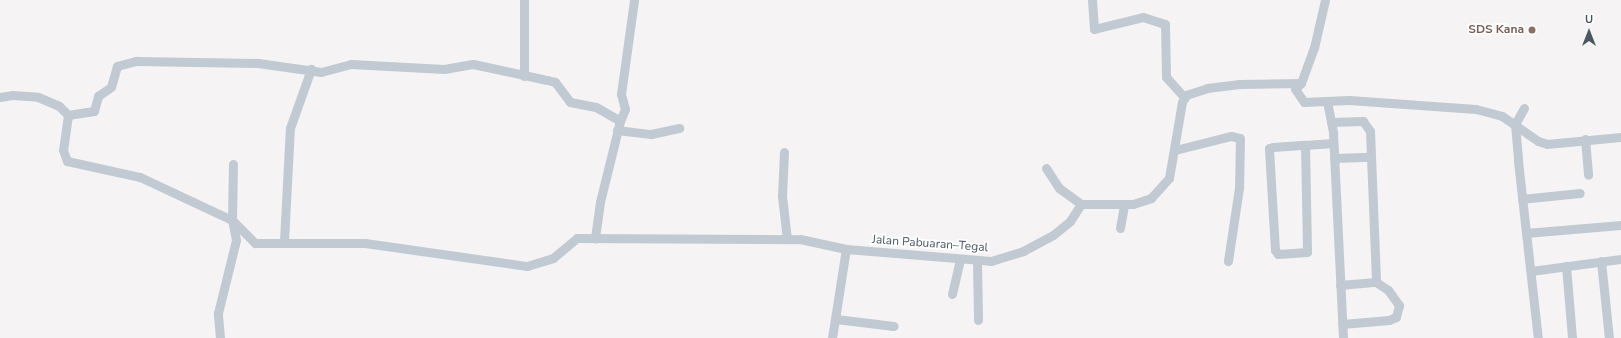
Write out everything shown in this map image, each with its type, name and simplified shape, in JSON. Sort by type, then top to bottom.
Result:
[{"type":"street","points":[[524,0],[524,76]]},
{"type":"street","points":[[595,239],[600,202],[617,130],[625,109],[621,94],[634,0]]},
{"type":"street","points":[[1092,0],[1094,29],[1142,17],[1166,24],[1166,77],[1185,98]]},
{"type":"street","points":[[1325,0],[1314,48],[1301,83],[1295,90],[1299,99],[1311,103],[1327,101],[1476,109],[1493,112],[1515,124],[1542,143],[1621,137]]},
{"type":"street","points":[[0,97],[12,95],[38,98],[54,103],[68,115],[94,111],[98,96],[112,87],[117,66],[136,62],[239,62],[311,69],[321,72],[337,66],[370,64],[444,69],[473,64],[555,82],[565,100],[596,107],[620,121]]},
{"type":"street","points":[[284,241],[288,139],[296,106],[311,69]]},
{"type":"street","points":[[1046,168],[1059,188],[1081,204],[1124,205],[1142,202],[1160,190],[1169,178],[1176,150],[1185,98],[1192,92],[1207,88],[1301,83]]},
{"type":"street","points":[[1327,101],[1331,122],[1334,158],[1342,338]]},
{"type":"street","points":[[1524,108],[1515,124],[1538,338]]},
{"type":"street","points":[[68,115],[63,150],[67,161],[129,173],[232,220]]},
{"type":"street","points":[[1331,122],[1367,122],[1371,157],[1376,282]]},
{"type":"street","points":[[617,130],[651,134],[679,128]]},
{"type":"street","points":[[1176,150],[1231,136],[1240,138],[1239,188],[1228,261]]},
{"type":"street","points":[[1585,139],[1588,175]]},
{"type":"street","points":[[1304,145],[1307,252],[1278,254],[1275,250],[1269,148],[1304,145],[1333,143]]},
{"type":"street","points":[[784,152],[782,196],[787,239]]},
{"type":"street","points":[[1334,158],[1371,157]]},
{"type":"street","points":[[220,338],[218,313],[236,240],[232,220],[233,164]]},
{"type":"street","points":[[1522,199],[1580,193]]},
{"type":"street","name":"Jalan Pabuaran–Tegal","points":[[232,220],[252,242],[284,241],[404,247],[527,266],[554,258],[572,240],[595,239],[787,239],[846,249],[977,261],[1013,256],[1041,242],[1070,221],[1081,204]]},
{"type":"street","points":[[1120,228],[1124,205]]},
{"type":"street","points":[[1526,233],[1621,225]]},
{"type":"street","points":[[832,338],[846,249]]},
{"type":"street","points":[[1531,271],[1621,259]]},
{"type":"street","points":[[952,294],[960,260]]},
{"type":"street","points":[[977,261],[978,320]]},
{"type":"street","points":[[1601,261],[1609,338]]},
{"type":"street","points":[[1566,266],[1572,338]]},
{"type":"street","points":[[1340,285],[1376,282],[1395,298],[1399,305],[1396,317],[1342,324]]},
{"type":"street","points":[[836,319],[894,326]]},
{"type":"place","name":"SDS Kana","points":[[1532,30]]}]
